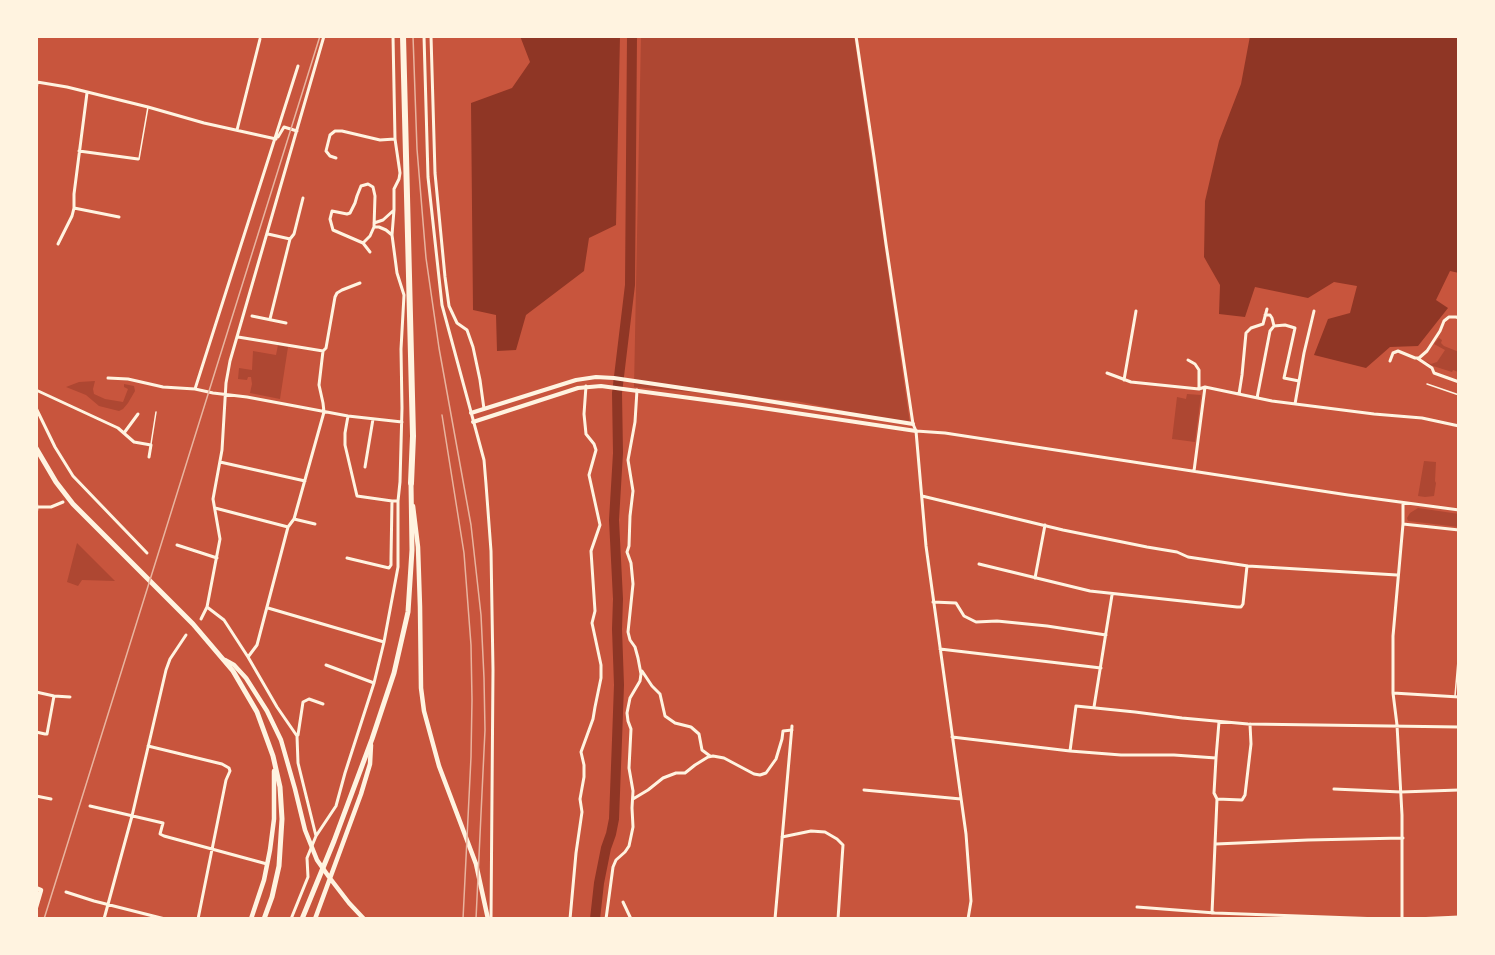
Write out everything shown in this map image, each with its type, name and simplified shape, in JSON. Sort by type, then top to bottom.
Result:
[{"type":"highway","points":[[302,919],[372,739],[393,672],[408,612],[412,550],[412,425],[403,36]]},
{"type":"highway","points":[[36,448],[72,504],[193,624],[242,684],[257,712],[273,756],[282,803],[281,850],[276,881],[264,919]]},
{"type":"main road","points":[[411,483],[418,547],[421,688],[424,711],[439,766],[476,864],[490,919]]},
{"type":"main road","points":[[223,659],[234,665],[246,678],[275,725],[283,746],[305,830],[317,860],[333,883],[364,919]]},
{"type":"main road","points":[[315,919],[370,764],[372,739]]},
{"type":"main road","points":[[251,919],[260,894],[270,850],[275,788],[273,756]]},
{"type":"main road","points":[[36,907],[39,889]]},
{"type":"street","points":[[201,619],[207,607],[220,539],[213,499],[220,462],[226,383],[230,361],[324,36]]},
{"type":"street","points":[[291,919],[308,877],[307,858],[316,836],[336,806],[374,683],[398,567],[398,501],[402,422],[401,349],[404,295],[397,273],[392,235],[394,189],[400,173],[395,139],[393,36]]},
{"type":"street","points":[[424,36],[428,177],[436,264],[442,305],[484,460],[491,551],[493,670],[490,919]]},
{"type":"street","points":[[431,36],[435,173],[449,306],[457,323],[467,330],[473,347],[484,409]]},
{"type":"street","points":[[856,36],[913,424],[916,431],[926,546],[961,799],[971,901],[968,919]]},
{"type":"street","points":[[237,130],[260,39]]},
{"type":"street","points":[[195,389],[298,66]]},
{"type":"street","points":[[36,92],[37,82],[67,87],[204,123],[276,139]]},
{"type":"street","points":[[58,244],[74,208],[87,93]]},
{"type":"street","points":[[276,139],[284,127],[297,131]]},
{"type":"street","points":[[336,158],[330,156],[326,151],[330,135],[335,131],[381,140],[395,139]]},
{"type":"street","points":[[79,151],[138,159]]},
{"type":"street","points":[[363,243],[370,236],[374,225],[375,196],[373,187],[368,184],[361,186],[350,213],[332,211],[330,219],[333,230],[363,243],[370,252]]},
{"type":"street","points":[[270,319],[303,198]]},
{"type":"street","points":[[74,208],[120,217]]},
{"type":"street","points":[[374,225],[394,210]]},
{"type":"street","points":[[374,225],[392,235]]},
{"type":"street","points":[[268,234],[290,239]]},
{"type":"street","points":[[248,657],[257,645],[288,527],[294,519],[324,412],[322,394],[319,389],[323,351],[326,348],[335,297],[342,290],[360,283]]},
{"type":"street","points":[[1239,394],[1246,333],[1251,328],[1263,324],[1266,309]]},
{"type":"street","points":[[1124,380],[1136,311]]},
{"type":"street","points":[[1295,404],[1314,311]]},
{"type":"street","points":[[1265,315],[1272,318],[1274,326]]},
{"type":"street","points":[[252,316],[286,323]]},
{"type":"street","points":[[1417,358],[1427,351],[1444,321],[1449,317],[1458,316]]},
{"type":"street","points":[[1257,398],[1270,331],[1274,326],[1296,326],[1284,378],[1299,381]]},
{"type":"street","points":[[238,337],[323,351]]},
{"type":"street","points":[[1390,361],[1393,353],[1398,351],[1417,358],[1432,368],[1434,373],[1459,382]]},
{"type":"street","points":[[1188,360],[1199,370],[1199,389]]},
{"type":"street","points":[[1107,373],[1124,380],[1159,386],[1199,389],[1205,387],[1295,404],[1422,418],[1459,426]]},
{"type":"street","points":[[471,413],[587,377],[614,378],[913,424]]},
{"type":"street","points":[[108,378],[247,397],[348,416],[402,422]]},
{"type":"street","points":[[473,422],[586,386],[614,387],[916,431],[945,433],[1459,510]]},
{"type":"street","points":[[570,919],[582,812],[580,799],[584,765],[581,752],[594,719],[594,707],[601,678],[601,665],[592,623],[595,611],[591,559],[591,551],[600,525],[589,475],[596,450],[586,434],[584,414],[586,386]]},
{"type":"street","points":[[1194,471],[1205,387]]},
{"type":"street","points":[[36,390],[118,428],[134,442],[151,445],[149,457]]},
{"type":"street","points":[[637,390],[635,422],[628,460],[633,491],[627,552],[631,563],[633,584],[628,632],[630,640],[641,669],[660,694],[665,716],[675,723],[691,727],[699,734],[702,750],[710,756],[724,758],[754,774],[766,773],[776,759],[783,739],[783,731],[792,728],[775,919]]},
{"type":"street","points":[[742,405],[743,397]]},
{"type":"street","points":[[36,408],[60,455],[81,486],[147,553]]},
{"type":"street","points":[[124,433],[138,414]]},
{"type":"street","points":[[348,416],[345,445],[357,496],[398,501]]},
{"type":"street","points":[[365,467],[373,419]]},
{"type":"street","points":[[220,462],[305,481]]},
{"type":"street","points":[[77,490],[81,486]]},
{"type":"street","points":[[922,496],[1124,543],[1177,552],[1188,557],[1247,566],[1397,575]]},
{"type":"street","points":[[36,501],[37,514]]},
{"type":"street","points":[[347,558],[389,568],[392,501]]},
{"type":"street","points":[[37,507],[51,507],[63,502]]},
{"type":"street","points":[[1402,919],[1403,838],[1393,693],[1393,636],[1403,503]]},
{"type":"street","points":[[214,508],[288,527]]},
{"type":"street","points":[[294,519],[315,524]]},
{"type":"street","points":[[1402,524],[1459,530]]},
{"type":"street","points":[[1035,578],[1045,525]]},
{"type":"street","points":[[177,545],[217,558]]},
{"type":"street","points":[[979,564],[1112,595],[1241,607],[1247,566]]},
{"type":"street","points":[[1094,707],[1112,595]]},
{"type":"street","points":[[933,602],[956,603],[964,616],[976,622],[997,621],[1106,635]]},
{"type":"street","points":[[207,607],[224,620],[297,736]]},
{"type":"street","points":[[268,608],[384,642]]},
{"type":"street","points":[[104,919],[132,816],[168,664],[186,635]]},
{"type":"street","points":[[940,649],[1101,668]]},
{"type":"street","points":[[326,665],[374,683]]},
{"type":"street","points":[[606,919],[613,867],[616,860],[629,846],[632,835],[633,799],[629,768],[631,729],[627,713],[630,698],[640,681],[641,669]]},
{"type":"street","points":[[36,692],[70,697]]},
{"type":"street","points":[[1393,693],[1457,697]]},
{"type":"street","points":[[36,732],[45,734],[48,732],[54,696]]},
{"type":"street","points":[[316,836],[298,763],[297,736],[303,702],[309,699],[324,704]]},
{"type":"street","points":[[1070,751],[1076,706],[1250,724],[1397,725],[1459,728]]},
{"type":"street","points":[[1215,919],[1217,799],[1214,793],[1219,722]]},
{"type":"street","points":[[1217,799],[1242,800],[1245,795],[1251,744],[1250,724]]},
{"type":"street","points":[[952,736],[1070,751],[1216,758]]},
{"type":"street","points":[[147,746],[222,764],[230,771],[226,780],[198,919]]},
{"type":"street","points":[[633,799],[663,778],[676,773],[685,773],[710,756]]},
{"type":"street","points":[[1334,789],[1401,792],[1459,790]]},
{"type":"street","points":[[864,790],[961,799]]},
{"type":"street","points":[[36,796],[51,799]]},
{"type":"street","points":[[90,806],[163,823],[160,834],[164,836],[267,864]]},
{"type":"street","points":[[782,837],[811,831],[825,832],[843,845],[838,919]]},
{"type":"street","points":[[1216,844],[1403,838]]},
{"type":"street","points":[[66,892],[165,919]]},
{"type":"street","points":[[623,902],[631,919]]},
{"type":"street","points":[[1137,907],[1214,913],[1381,919]]},
{"type":"street","points":[[1415,919],[1459,917]]},
{"type":"lane","points":[[138,159],[148,107]]},
{"type":"lane","points":[[1427,384],[1459,395]]},
{"type":"lane","points":[[151,445],[156,412]]},
{"type":"lane","points":[[1457,697],[1459,649]]},
{"type":"shaded area","points":[[520,36],[620,36],[616,225],[589,238],[584,271],[526,315],[516,350],[497,351],[496,315],[473,310],[471,103],[512,88],[530,62]]},
{"type":"shaded area","points":[[641,36],[854,36],[910,424],[796,401],[634,387]]},
{"type":"shaded area","points":[[1250,36],[1459,36],[1459,273],[1450,271],[1436,300],[1448,308],[1418,346],[1390,347],[1366,368],[1314,355],[1328,319],[1350,313],[1357,286],[1334,282],[1308,298],[1255,287],[1245,317],[1219,314],[1220,285],[1204,257],[1205,201],[1219,141],[1241,84]]},
{"type":"shaded area","points":[[1439,338],[1444,346],[1459,352],[1459,375],[1458,372],[1430,365],[1425,361],[1431,364],[1437,362],[1445,350],[1434,344]]},
{"type":"shaded area","points":[[278,345],[288,347],[280,399],[250,393],[251,377],[247,380],[238,379],[239,368],[252,370],[253,351],[276,355]]},
{"type":"shaded area","points":[[95,381],[94,394],[105,399],[123,402],[128,389],[124,387],[124,384],[134,386],[135,391],[128,403],[119,411],[99,406],[86,395],[66,387],[79,382]]},
{"type":"shaded area","points":[[1187,394],[1201,395],[1195,442],[1172,439],[1177,397],[1186,399]]},
{"type":"shaded area","points":[[1424,461],[1436,462],[1434,496],[1418,496]]},
{"type":"shaded area","points":[[1418,508],[1459,514],[1459,527],[1408,521],[1410,513]]},
{"type":"shaded area","points":[[77,543],[115,581],[82,580],[78,586],[67,582]]},
{"type":"waterway","points":[[595,919],[599,883],[614,819],[619,685],[614,520],[618,453],[617,393],[630,285],[632,36]]},
{"type":"railway","points":[[44,919],[320,36]]},
{"type":"railway","points":[[413,36],[417,149],[426,258],[439,348],[471,525],[481,615],[485,730],[476,919]]},
{"type":"railway","points":[[442,415],[464,553],[471,645],[471,757],[463,919]]}]
